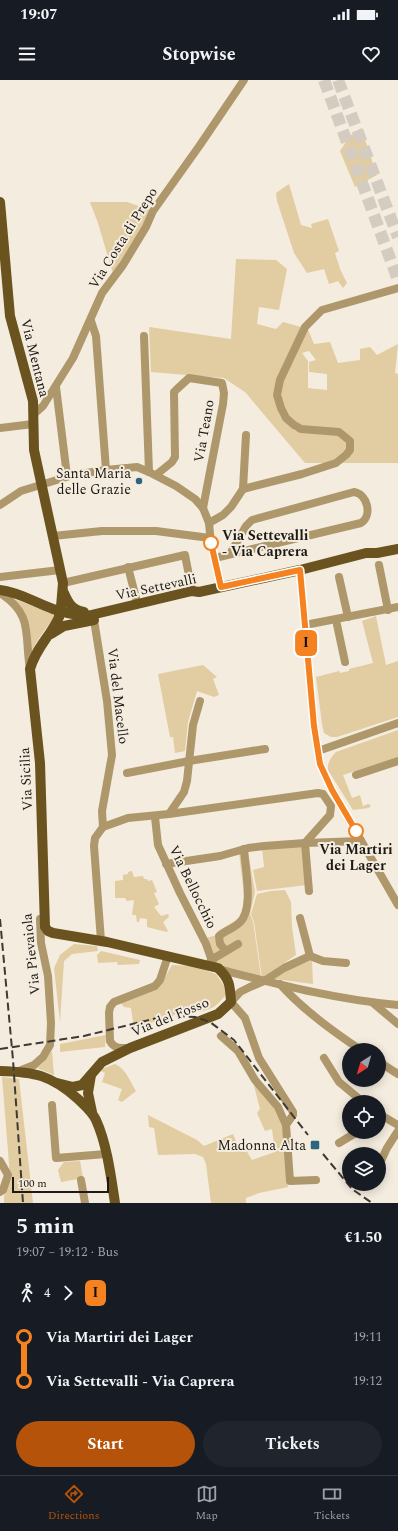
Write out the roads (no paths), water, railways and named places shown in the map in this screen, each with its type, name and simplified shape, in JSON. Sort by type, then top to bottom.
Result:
[{"type":"main road","name":"Via Mentana","points":[[0,202],[10,316],[33,400],[34,450],[63,587]]},
{"type":"main road","name":"Via Settevalli","points":[[366,553],[376,547],[398,542]]},
{"type":"main road","name":"Via Settevalli","points":[[0,590],[22,596],[54,610],[87,616],[136,605],[139,602],[221,587],[300,570],[366,553],[377,553],[398,548]]},
{"type":"main road","points":[[63,587],[71,607],[78,611],[86,612],[139,602]]},
{"type":"main road","points":[[30,669],[34,656],[48,636],[60,612],[63,587]]},
{"type":"main road","points":[[48,636],[64,626],[194,596],[196,591]]},
{"type":"main road","name":"Via Sicilia","points":[[30,669],[40,763],[44,889]]},
{"type":"main road","name":"Via Pievaiola","points":[[44,889],[46,927],[48,931],[66,936],[101,941],[214,965]]},
{"type":"main road","points":[[214,965],[225,975],[230,985],[231,1002]]},
{"type":"main road","name":"Via del Fosso","points":[[57,1083],[73,1087],[82,1085],[102,1062],[130,1048],[218,1014],[231,1002]]},
{"type":"main road","points":[[0,1071],[19,1071],[38,1074],[57,1083],[92,1112]]},
{"type":"main road","points":[[91,1075],[88,1093],[92,1112],[102,1135],[116,1203]]},
{"type":"street","name":"Via Costa di Prepo","points":[[33,419],[56,387],[73,358],[91,321],[102,293],[123,264],[146,227],[153,211],[244,80]]},
{"type":"street","points":[[243,489],[302,474],[336,463],[350,450],[350,441],[339,432],[301,429],[286,418],[277,395],[280,380],[305,327],[318,312],[398,288]]},
{"type":"street","points":[[91,321],[96,336],[106,470]]},
{"type":"street","points":[[144,336],[153,474]]},
{"type":"street","name":"Via Teano","points":[[153,474],[172,462],[175,457],[174,392],[189,378],[222,383],[224,393],[223,404],[203,508]]},
{"type":"street","points":[[56,387],[67,476]]},
{"type":"street","points":[[0,428],[33,419]]},
{"type":"street","points":[[209,523],[223,515],[231,507],[243,489],[246,435]]},
{"type":"street","points":[[0,505],[20,491],[67,476],[137,467],[176,486],[195,499],[203,508],[209,523],[210,538],[221,587]]},
{"type":"street","points":[[215,558],[361,523],[364,521],[368,512],[363,496],[354,492],[252,520],[246,526],[230,554]]},
{"type":"street","points":[[53,536],[77,532],[156,531],[210,538]]},
{"type":"street","points":[[63,587],[128,567],[185,555],[196,591]]},
{"type":"street","points":[[379,565],[388,610]]},
{"type":"street","points":[[128,567],[139,602]]},
{"type":"street","points":[[0,577],[60,570]]},
{"type":"street","points":[[300,570],[314,726],[320,764],[325,777],[398,905]]},
{"type":"street","points":[[339,577],[348,617]]},
{"type":"street","points":[[0,593],[14,603],[21,613],[25,624],[30,669]]},
{"type":"street","points":[[305,625],[398,607]]},
{"type":"street","name":"Via del Macello","points":[[94,620],[107,701],[112,755],[102,811],[103,827],[95,838],[94,846],[101,941]]},
{"type":"street","points":[[336,620],[345,662]]},
{"type":"street","points":[[168,814],[184,792],[187,781],[193,725],[200,701]]},
{"type":"street","points":[[318,751],[398,723]]},
{"type":"street","points":[[128,773],[188,761],[265,749]]},
{"type":"street","points":[[356,775],[398,761]]},
{"type":"street","points":[[103,827],[128,818],[155,816],[318,793],[323,794],[331,806],[330,815],[305,842],[309,891]]},
{"type":"street","name":"Via Bellocchio","points":[[155,816],[158,844],[166,864],[206,944],[214,965]]},
{"type":"street","points":[[166,864],[220,856],[244,849],[305,842],[361,841]]},
{"type":"street","points":[[226,951],[220,944],[219,936],[239,924],[244,918],[248,903],[244,849]]},
{"type":"street","name":"Via Pievaiola","points":[[19,1071],[34,1066],[43,1057],[50,1045],[52,1023],[48,976],[41,943],[40,900],[44,889]]},
{"type":"street","points":[[300,918],[310,956]]},
{"type":"street","points":[[214,965],[226,951],[238,944]]},
{"type":"street","points":[[130,1048],[116,1048],[112,1046],[110,1041],[110,1007],[114,1002],[155,986],[160,980],[168,956]]},
{"type":"street","points":[[286,1126],[293,1115],[293,1112],[259,1058],[246,1018],[231,1002],[240,992],[264,981],[284,968],[310,956],[324,961],[346,963]]},
{"type":"street","name":"Via Pievaiola","points":[[214,965],[264,981],[373,1002],[398,1005]]},
{"type":"street","points":[[280,984],[295,1001],[350,1043]]},
{"type":"street","points":[[373,1002],[398,1024]]},
{"type":"street","points":[[221,1036],[238,1051],[256,1080],[278,1107],[286,1126],[290,1181],[316,1180]]},
{"type":"street","points":[[324,1058],[339,1082],[355,1095]]},
{"type":"street","points":[[386,1066],[398,1074]]},
{"type":"street","points":[[52,1105],[56,1158],[106,1154]]},
{"type":"street","points":[[386,1118],[398,1125]]},
{"type":"street","points":[[386,1150],[398,1131]]},
{"type":"street","points":[[339,1144],[346,1139]]},
{"type":"street","points":[[0,1160],[8,1175],[3,1190],[0,1192]]},
{"type":"street","points":[[81,1180],[85,1203]]},
{"type":"tunnel","points":[[324,80],[398,280]]},
{"type":"tunnel","points":[[338,80],[398,237]]},
{"type":"railway","points":[[0,919],[13,1060],[23,1203]]},
{"type":"railway","points":[[0,1049],[84,1036],[161,1017],[195,1017],[210,1022],[234,1040],[308,1135]]},
{"type":"railway","points":[[323,1154],[352,1189],[372,1203]]},
{"type":"place","name":"Santa Maria delle Grazie","points":[[139,481]]},
{"type":"place","name":"Via Settevalli - Via Caprera","points":[[211,543]]},
{"type":"place","name":"Via Martiri dei Lager","points":[[356,831]]},
{"type":"place","name":"Madonna Alta","points":[[315,1145]]}]
